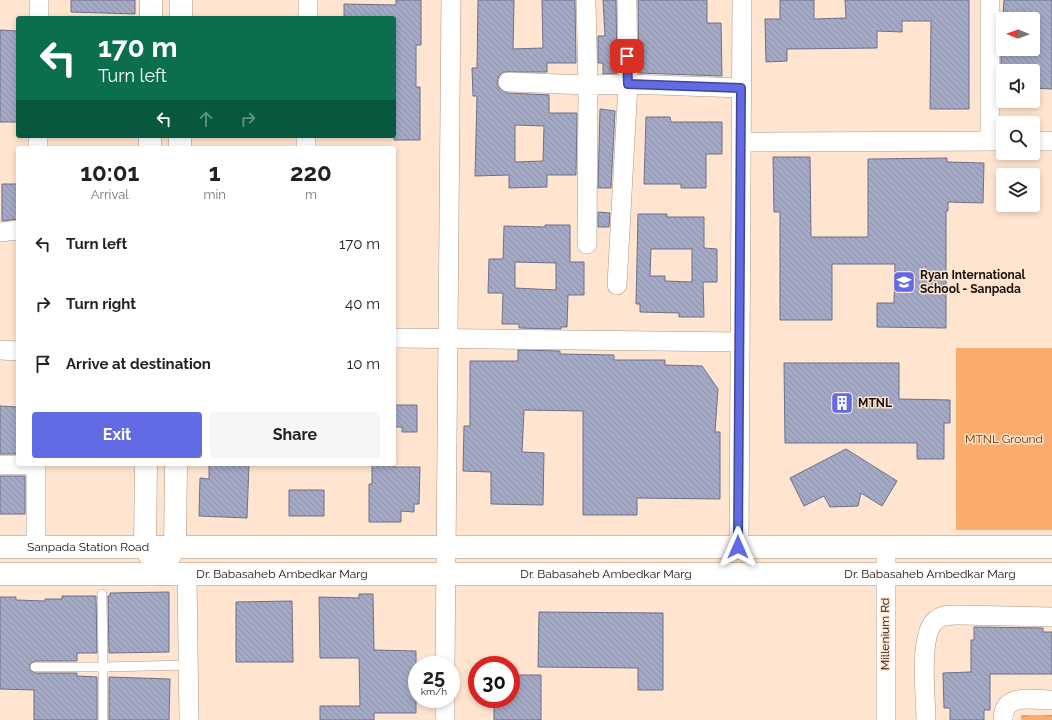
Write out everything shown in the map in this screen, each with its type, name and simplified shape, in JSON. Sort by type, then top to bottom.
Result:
[{"type":"main road","points":[[151,0],[151,16]]},
{"type":"main road","points":[[181,0],[181,16]]},
{"type":"main road","points":[[146,466],[145,547],[160,574]]},
{"type":"main road","points":[[160,574],[175,547],[176,466]]},
{"type":"main road","name":"Sanpada Station Road","points":[[0,547],[175,547]]},
{"type":"main road","points":[[175,547],[1052,547]]},
{"type":"main road","points":[[0,574],[160,574]]},
{"type":"main road","name":"Dr. Babasaheb Ambedkar Marg","points":[[160,574],[1052,574]]},
{"type":"street","points":[[38,16],[39,0]]},
{"type":"street","points":[[308,0],[308,16]]},
{"type":"street","points":[[445,656],[451,0]]},
{"type":"street","points":[[586,0],[588,85],[587,244]]},
{"type":"street","points":[[617,285],[628,84],[627,0]]},
{"type":"street","points":[[738,547],[742,0]]},
{"type":"street","points":[[742,142],[996,141],[990,0]]},
{"type":"street","points":[[508,82],[741,88]]},
{"type":"street","points":[[1040,141],[1052,141]]},
{"type":"street","points":[[0,232],[16,230]]},
{"type":"street","points":[[396,338],[740,342]]},
{"type":"street","points":[[0,350],[16,351]]},
{"type":"street","points":[[0,465],[16,465]]},
{"type":"street","points":[[36,466],[36,547]]},
{"type":"street","name":"Millenium Rd","points":[[886,547],[886,720]]},
{"type":"street","points":[[187,575],[189,720]]},
{"type":"street","points":[[926,720],[926,640],[930,626],[938,618],[947,615],[1052,617]]},
{"type":"street","points":[[1003,720],[1003,713],[1007,704],[1015,700],[1052,700]]},
{"type":"street","points":[[445,708],[445,720]]},
{"type":"lane","points":[[102,594],[103,720]]},
{"type":"lane","points":[[35,667],[188,666]]},
{"type":"green space","name":"MTNL Ground","points":[[956,348],[1052,348],[1052,530],[956,530]]},
{"type":"green space","points":[[1021,715],[1052,715],[1052,720],[1021,720]]},
{"type":"building","points":[[71,0],[135,0],[135,14],[71,12]]},
{"type":"building","points":[[396,0],[421,0],[421,45],[416,45],[416,87],[420,87],[420,140],[394,140],[394,138],[396,138],[396,16],[344,16],[344,4],[396,5]]},
{"type":"building","points":[[478,0],[514,0],[513,49],[543,48],[542,0],[575,0],[576,63],[547,63],[547,72],[503,72],[499,76],[497,82],[498,87],[507,93],[549,95],[549,113],[577,113],[576,175],[547,175],[547,187],[509,188],[509,175],[475,176],[477,96],[473,96],[472,68],[477,68]],"holes":[[[515,125],[544,126],[543,161],[515,162]]]},
{"type":"building","points":[[603,0],[616,0],[617,73],[603,74],[603,63],[598,63],[598,36],[605,36]]},
{"type":"building","points":[[638,0],[707,0],[707,23],[721,23],[722,76],[639,73]]},
{"type":"building","points":[[780,0],[814,0],[814,19],[846,18],[845,0],[969,0],[969,109],[930,109],[931,21],[902,21],[902,32],[877,31],[877,48],[787,49],[787,61],[766,62],[765,19],[780,19]]},
{"type":"building","points":[[1004,0],[1052,0],[1052,89],[1040,88],[1040,64],[1001,64],[1001,56],[1040,56],[1040,12],[1003,12]]},
{"type":"building","points":[[0,30],[16,31],[16,122],[0,122]]},
{"type":"building","points":[[600,109],[615,111],[611,188],[598,188]]},
{"type":"building","points":[[646,117],[670,117],[671,122],[722,122],[722,154],[706,154],[706,188],[681,188],[681,184],[644,184]]},
{"type":"building","points":[[773,157],[810,157],[811,237],[868,237],[868,159],[947,158],[947,162],[984,163],[983,203],[948,202],[948,211],[946,211],[946,328],[877,327],[877,303],[894,303],[895,264],[832,264],[832,320],[780,320],[780,212],[774,212]]},
{"type":"building","points":[[2,184],[16,184],[16,219],[2,221]]},
{"type":"building","points":[[598,212],[610,213],[609,227],[598,227]]},
{"type":"building","points":[[638,214],[667,214],[667,217],[704,217],[704,248],[717,249],[717,282],[703,282],[704,317],[679,317],[679,313],[640,312],[640,304],[636,304]],"holes":[[[651,249],[692,249],[692,282],[665,281],[665,276],[650,276]]]},
{"type":"building","points":[[545,225],[570,225],[570,262],[584,262],[584,295],[568,295],[567,327],[561,327],[561,329],[519,328],[519,324],[502,324],[503,293],[488,293],[489,259],[503,259],[504,226],[545,227]],"holes":[[[515,262],[556,263],[556,290],[515,288]]]},
{"type":"building","points":[[518,350],[560,351],[560,354],[614,355],[614,360],[665,360],[665,365],[702,366],[718,389],[715,432],[720,432],[720,499],[637,498],[637,515],[583,515],[583,411],[524,410],[522,452],[544,453],[543,505],[491,504],[491,472],[463,471],[464,426],[470,426],[470,361],[518,361]]},
{"type":"building","name":"MTNL","points":[[784,363],[899,363],[899,399],[950,400],[950,423],[944,423],[944,459],[917,459],[917,443],[785,443]]},
{"type":"building","points":[[396,405],[417,405],[417,432],[402,432],[402,427],[396,427]]},
{"type":"building","points":[[0,406],[16,407],[16,454],[0,454]]},
{"type":"building","points":[[846,449],[897,481],[882,506],[861,493],[858,506],[830,507],[824,496],[804,506],[790,478]]},
{"type":"building","points":[[209,466],[249,466],[247,518],[199,516],[200,478],[209,479]]},
{"type":"building","points":[[372,466],[420,467],[419,504],[414,504],[414,512],[401,511],[401,522],[369,522],[369,484],[372,484]]},
{"type":"building","points":[[0,476],[25,476],[25,514],[0,514]]},
{"type":"building","points":[[289,490],[324,490],[324,516],[289,516]]},
{"type":"building","points":[[169,592],[169,652],[109,653],[108,596],[110,596],[110,593]]},
{"type":"building","points":[[359,594],[373,594],[374,650],[416,651],[416,656],[408,656],[408,708],[416,708],[416,713],[374,713],[374,720],[320,720],[320,706],[360,706],[359,658],[320,658],[319,597],[359,598]]},
{"type":"building","points":[[62,596],[96,596],[97,653],[77,653],[77,661],[35,661],[30,664],[30,670],[35,673],[77,673],[77,676],[97,677],[97,720],[34,720],[34,690],[0,689],[0,597],[16,597],[16,600],[45,601],[45,599],[62,599]]},
{"type":"building","points":[[292,601],[293,662],[236,662],[236,602]]},
{"type":"building","points":[[539,612],[663,613],[663,690],[638,690],[638,668],[538,667]]},
{"type":"building","points":[[974,627],[1043,628],[1043,632],[1052,632],[1052,674],[990,674],[990,710],[984,710],[984,720],[950,720],[950,708],[944,708],[943,673],[971,672],[971,640],[974,640]]},
{"type":"building","points":[[520,675],[541,675],[541,720],[494,720],[494,708],[520,708]]},
{"type":"building","points":[[109,677],[170,679],[169,720],[109,720]]},
{"type":"place","name":"Ryan International School - Sanpada","points":[[904,282]]},
{"type":"place","name":"MTNL","points":[[842,403]]},
{"type":"route","points":[[627,56],[628,84],[741,88],[742,142],[738,547]]}]
